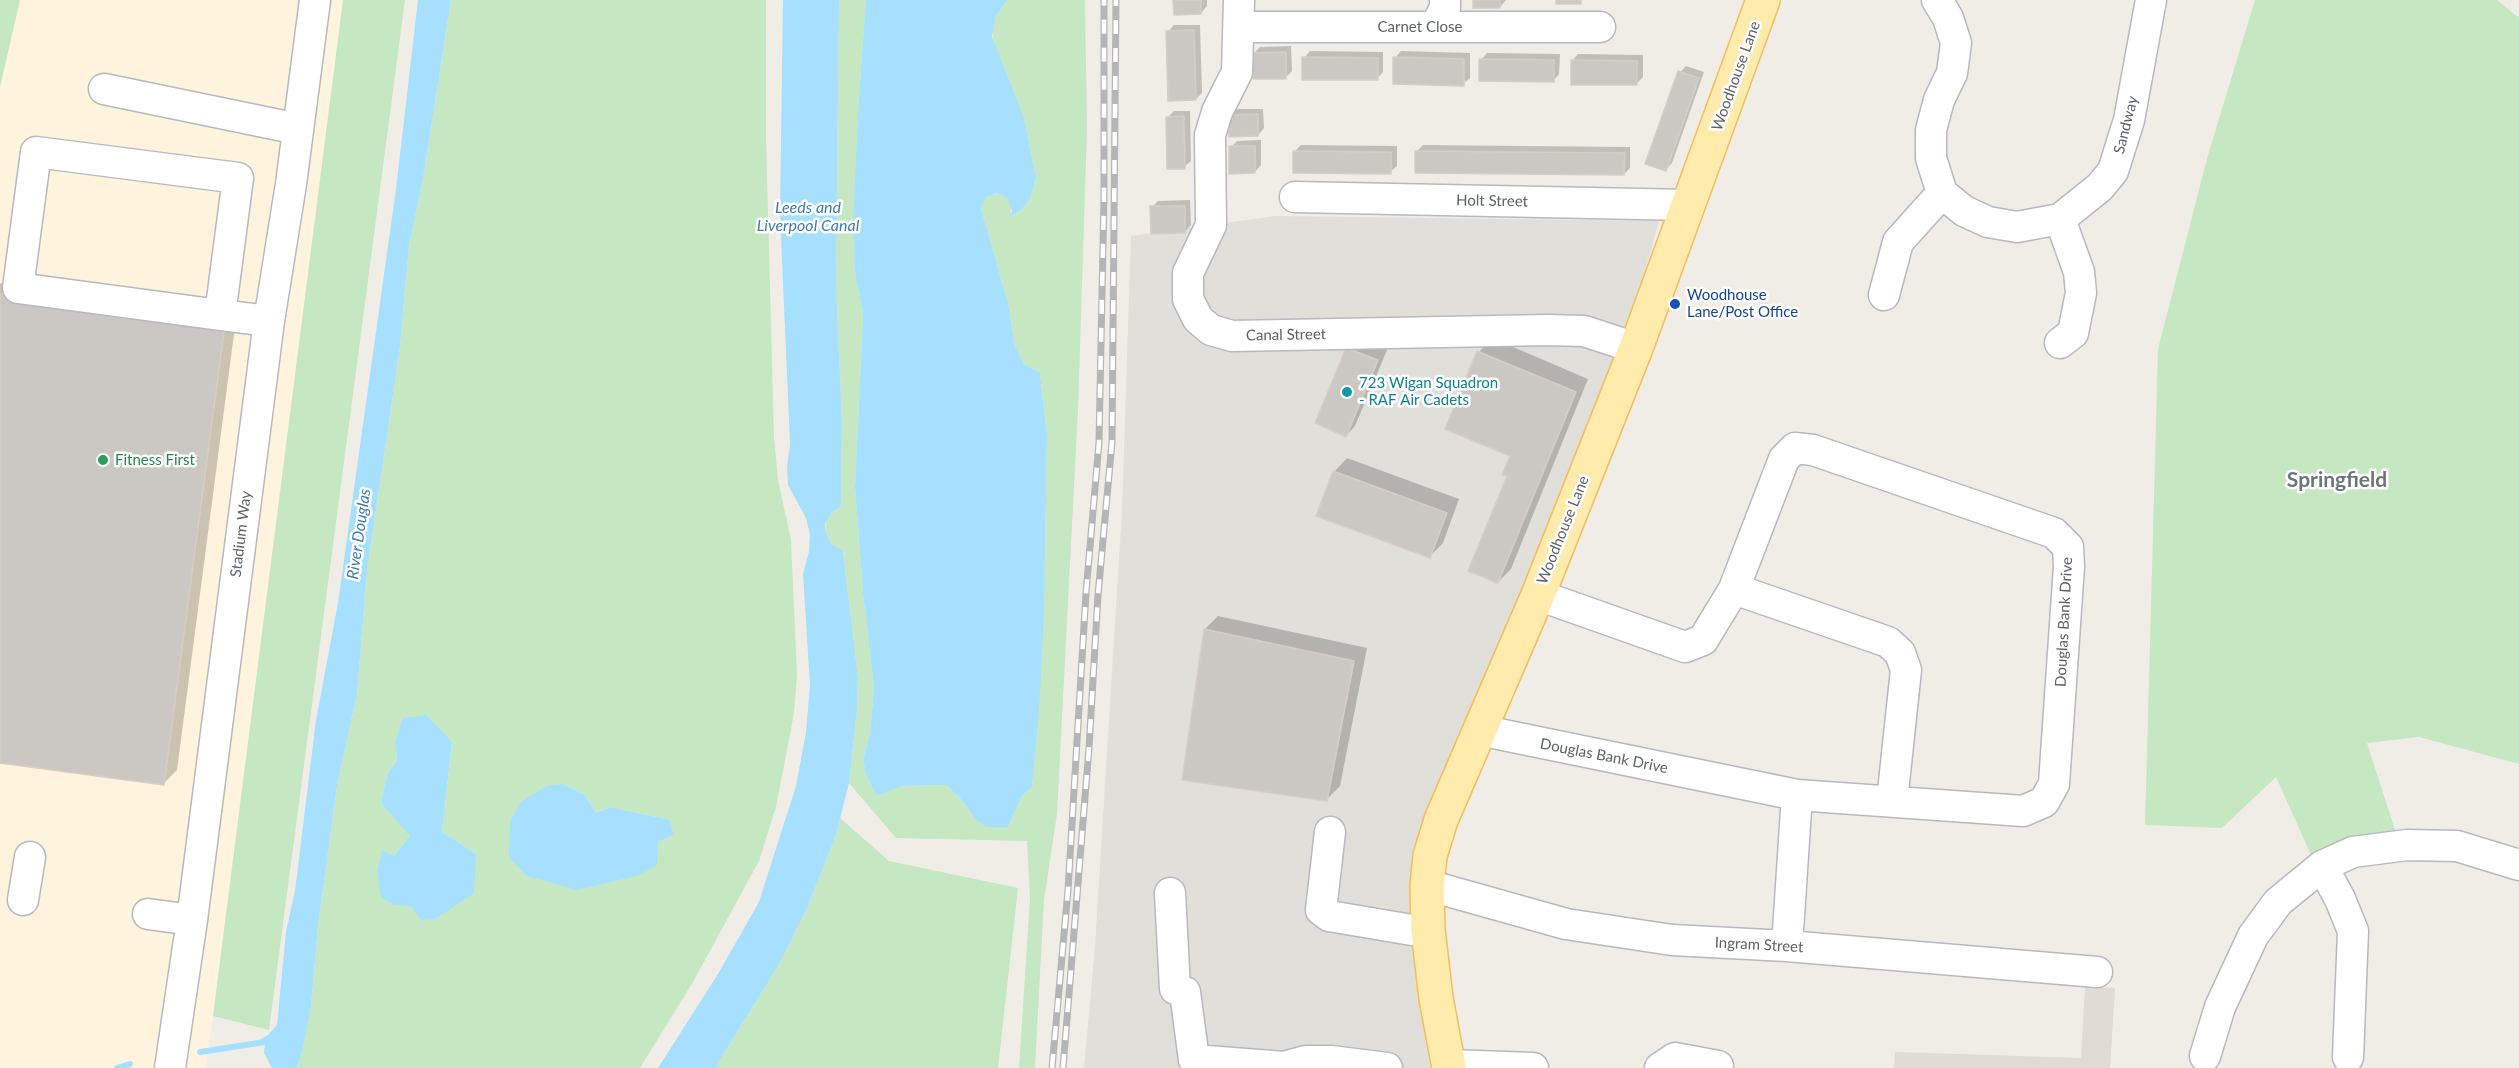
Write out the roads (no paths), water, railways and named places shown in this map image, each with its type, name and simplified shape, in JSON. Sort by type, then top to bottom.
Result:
[{"type":"main road","name":"Woodhouse Lane","points":[[1448,1067],[1436,998],[1428,930],[1427,885],[1430,856],[1440,820],[1538,595],[1636,348],[1689,205],[1758,3]]},
{"type":"street","name":"Stadium Way","points":[[170,1068],[192,920],[269,321],[315,0]]},
{"type":"street","points":[[1884,294],[1898,242],[1942,193],[1931,158],[1931,130],[1939,100],[1952,73],[1956,43],[1948,18],[1937,0]]},
{"type":"street","name":"Sandway","points":[[1942,193],[1964,211],[1988,222],[2017,227],[2060,219],[2100,188],[2113,171],[2129,120],[2151,0]]},
{"type":"street","name":"Carnet Close","points":[[1240,14],[1440,14],[1600,27]]},
{"type":"street","name":"Canal Street","points":[[1240,14],[1237,72],[1217,112],[1210,135],[1211,225],[1188,273],[1188,299],[1198,318],[1211,330],[1233,336],[1584,331],[1636,348]]},
{"type":"street","points":[[104,89],[298,129]]},
{"type":"street","points":[[220,315],[238,178],[36,152],[18,288],[220,315],[269,321]]},
{"type":"street","name":"Holt Street","points":[[1295,197],[1689,205]]},
{"type":"street","points":[[2060,219],[2079,272],[2081,293],[2073,338]]},
{"type":"street","name":"Douglas Bank Drive","points":[[1479,730],[1797,795],[2023,810],[2044,802],[2054,784],[2069,566],[2068,547],[2054,533],[1813,450],[1795,448],[1784,459],[1734,589],[1703,640],[1685,647],[1538,595]]},
{"type":"street","points":[[1734,589],[1888,642],[1900,653],[1906,670],[1892,801]]},
{"type":"street","points":[[1787,946],[1797,795]]},
{"type":"street","points":[[1330,832],[1321,910],[1329,916],[1412,930],[1428,930]]},
{"type":"street","points":[[2205,1056],[2208,1002],[2264,920],[2290,890],[2322,866],[2353,852],[2407,844],[2457,846],[2519,865]]},
{"type":"street","points":[[23,900],[30,857]]},
{"type":"street","points":[[2322,866],[2340,899],[2353,931],[2355,1038]]},
{"type":"street","name":"Ingram Street","points":[[1427,885],[1566,924],[1672,940],[1787,946],[2097,972]]},
{"type":"street","points":[[1170,893],[1175,989],[1185,992],[1194,1060],[1284,1067],[1306,1062],[1331,1061],[1387,1068]]},
{"type":"street","points":[[148,914],[192,920]]},
{"type":"street","points":[[1660,1068],[1675,1058],[1718,1066]]},
{"type":"street","points":[[1448,1067],[1533,1068]]},
{"type":"water","name":"River Douglas","points":[[418,0],[451,0],[423,179],[409,246],[400,347],[367,571],[357,694],[337,786],[318,926],[311,1007],[303,1047],[297,1068],[272,1068],[264,1053],[265,1044],[254,1043],[268,1035],[277,1025],[286,932],[295,891],[316,720],[338,603],[396,189]]},
{"type":"water","name":"Leeds and Liverpool Canal","points":[[783,0],[839,0],[836,282],[842,421],[841,506],[831,513],[825,524],[825,530],[831,544],[843,551],[858,677],[849,783],[836,835],[808,906],[778,966],[715,1068],[658,1068],[718,974],[759,902],[796,786],[806,732],[810,685],[803,574],[809,551],[810,535],[806,518],[788,485],[787,466],[790,444],[780,213]]},
{"type":"water","points":[[866,0],[1007,0],[995,18],[992,37],[1024,118],[1036,178],[1029,201],[1019,212],[1009,217],[1012,211],[1008,199],[997,193],[986,197],[981,208],[1008,303],[1015,346],[1024,364],[1040,373],[1047,436],[1044,615],[1032,787],[1022,796],[1008,827],[987,827],[976,820],[960,798],[946,785],[902,786],[877,796],[866,775],[863,760],[870,733],[874,687],[863,594],[855,487],[863,315],[855,272],[853,219]]},
{"type":"water","points":[[426,715],[452,742],[442,832],[476,854],[474,893],[435,919],[421,920],[412,907],[395,905],[381,897],[377,873],[382,850],[394,856],[410,836],[381,803],[387,775],[397,760],[395,742],[403,718]]},
{"type":"water","points":[[563,784],[585,795],[596,813],[610,807],[670,820],[674,835],[658,842],[657,865],[636,876],[577,890],[527,876],[509,857],[510,822],[521,802],[547,786]]},
{"type":"waterway","points":[[200,1052],[265,1042]]},
{"type":"waterway","points":[[117,1068],[130,1064]]},
{"type":"railway","points":[[1052,1068],[1068,890],[1086,593],[1099,442],[1104,196],[1104,0]]},
{"type":"railway","points":[[1063,1068],[1089,748],[1098,595],[1112,442],[1116,0]]},
{"type":"place","name":"Woodhouse Lane/Post Office","points":[[1675,304]]},
{"type":"place","name":"723 Wigan Squadron - RAF Air Cadets","points":[[1347,392]]},
{"type":"place","name":"Fitness First","points":[[103,460]]},
{"type":"district","name":"Springfield","points":[[2337,480]]}]
